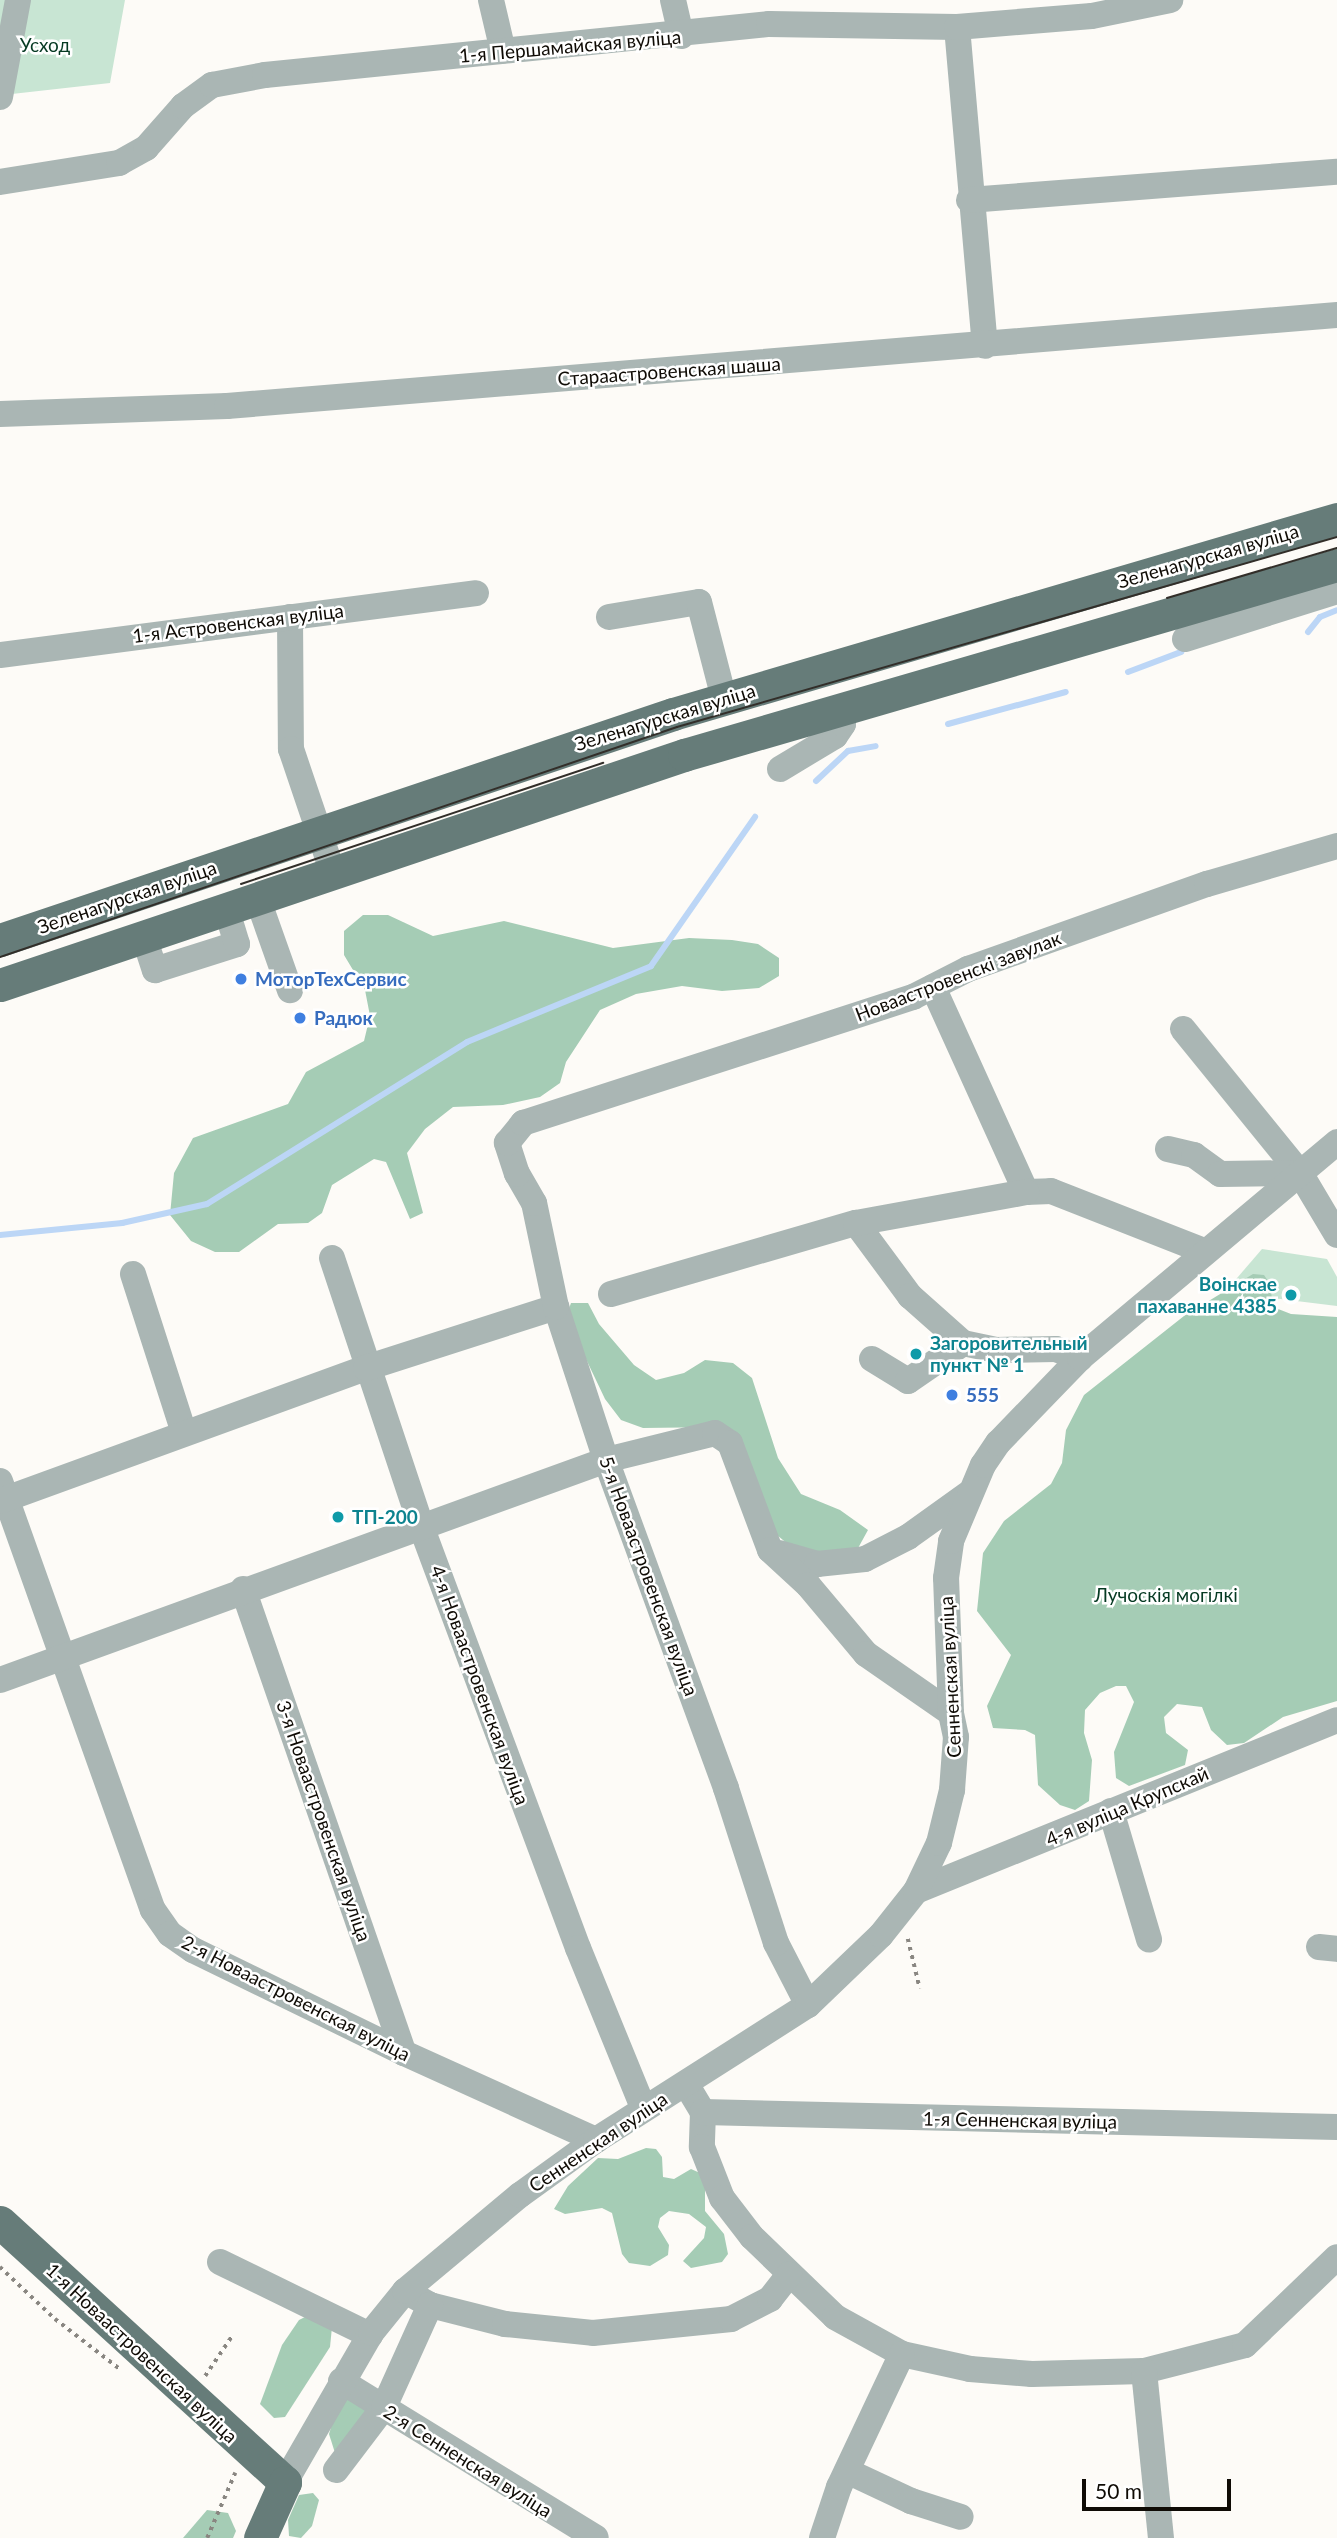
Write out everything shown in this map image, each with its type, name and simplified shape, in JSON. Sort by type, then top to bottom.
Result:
[{"type":"main road","name":"Зеленагурская вуліца","points":[[0,940],[724,699],[1337,519]]},
{"type":"main road","points":[[0,985],[332,870],[842,709],[1337,565]]},
{"type":"main road","name":"1-я Новаастровенская вуліца","points":[[0,2222],[285,2482]]},
{"type":"main road","name":"Сенненская вуліца","points":[[260,2538],[285,2482]]},
{"type":"street","points":[[0,97],[18,0]]},
{"type":"street","points":[[491,0],[503,51]]},
{"type":"street","points":[[673,0],[681,36]]},
{"type":"street","name":"1-я Першамайская вуліца","points":[[0,182],[119,163],[146,148],[183,106],[212,85],[265,75],[681,36],[766,12],[957,27],[1090,8],[1170,0]]},
{"type":"street","points":[[957,27],[969,200],[985,346]]},
{"type":"street","points":[[969,200],[1337,172]]},
{"type":"street","name":"Стараастровенская шаша","points":[[0,414],[227,406],[985,346],[1337,315]]},
{"type":"street","points":[[1185,639],[1337,591]]},
{"type":"street","name":"1-я Астровенская вуліца","points":[[0,655],[476,593]]},
{"type":"street","points":[[609,617],[699,602],[724,699]]},
{"type":"street","points":[[290,617],[291,748],[332,870]]},
{"type":"street","points":[[780,769],[835,736],[843,724],[842,709]]},
{"type":"street","name":"Новаастровенскі завулак","points":[[506,1143],[523,1123],[933,987],[968,969],[1195,889],[1337,846]]},
{"type":"street","points":[[242,902],[290,990]]},
{"type":"street","points":[[933,987],[1026,1192]]},
{"type":"street","points":[[1183,1029],[1300,1173],[1337,1235]]},
{"type":"street","name":"Сенненская вуліца","points":[[285,2482],[341,2381],[370,2335],[405,2291],[520,2195],[596,2140],[643,2107],[686,2084],[808,2005],[908,1900],[939,1843],[952,1790],[956,1737],[951,1713],[946,1578],[951,1541],[969,1493],[998,1443],[1080,1357],[1337,1142]]},
{"type":"street","name":"5-я Новаастровенская вуліца","points":[[506,1143],[517,1174],[534,1203],[556,1307],[606,1460],[726,1788],[776,1943],[808,2005]]},
{"type":"street","points":[[1168,1149],[1194,1155],[1220,1174],[1300,1173]]},
{"type":"street","points":[[611,1294],[856,1223],[1026,1192],[1051,1191],[1204,1251]]},
{"type":"street","points":[[856,1223],[910,1296],[963,1343],[996,1350],[1056,1349],[1080,1357]]},
{"type":"street","name":"4-я Новаастровенская вуліца","points":[[332,1258],[366,1368],[421,1526],[578,1948],[643,2107]]},
{"type":"street","points":[[133,1274],[184,1433]]},
{"type":"street","points":[[2,1494],[366,1368],[556,1307]]},
{"type":"street","points":[[872,1359],[908,1381],[963,1343]]},
{"type":"street","points":[[0,1680],[243,1589],[606,1460],[715,1433],[730,1443],[771,1550],[808,1585],[866,1654],[951,1713]]},
{"type":"street","points":[[771,1550],[817,1564],[865,1559],[920,1530],[969,1493]]},
{"type":"street","name":"2-я Новаастровенская вуліца","points":[[2,1494],[65,1655],[153,1910],[170,1934],[193,1950],[404,2053],[596,2140]]},
{"type":"street","name":"3-я Новаастровенская вуліца","points":[[243,1589],[404,2053]]},
{"type":"street","name":"4-я вуліца Крупскай","points":[[908,1900],[1111,1811],[1337,1720]]},
{"type":"street","points":[[1111,1811],[1149,1939]]},
{"type":"street","points":[[686,2084],[703,2112],[702,2147],[722,2198],[789,2275],[835,2317],[902,2354],[970,2369],[1032,2374],[1144,2371],[1245,2345],[1337,2257]]},
{"type":"street","name":"1-я Сенненская вуліца","points":[[703,2112],[1337,2127]]},
{"type":"street","points":[[220,2262],[370,2335]]},
{"type":"street","points":[[405,2291],[430,2305],[539,2330],[593,2333],[731,2319],[770,2299],[789,2275]]},
{"type":"street","points":[[336,2470],[384,2407],[430,2305]]},
{"type":"street","points":[[822,2538],[846,2471],[902,2354]]},
{"type":"street","points":[[1144,2371],[1161,2538]]},
{"type":"street","name":"2-я Сенненская вуліца","points":[[341,2381],[596,2538]]},
{"type":"street","points":[[846,2471],[911,2501],[961,2517]]},
{"type":"path","points":[[908,1900],[920,1989]]},
{"type":"path","points":[[0,2267],[55,2319],[128,2376]]},
{"type":"path","points":[[202,2381],[232,2336]]},
{"type":"path","points":[[207,2538],[235,2470]]},
{"type":"green space","name":"Усход","points":[[0,0],[125,0],[110,83],[3,95],[0,110]]},
{"type":"green space","points":[[363,915],[388,915],[433,936],[504,921],[613,948],[689,938],[732,940],[758,944],[779,958],[779,976],[759,988],[722,991],[682,986],[636,994],[600,1010],[566,1062],[560,1083],[540,1097],[503,1105],[453,1107],[425,1129],[407,1153],[423,1213],[410,1219],[386,1162],[374,1159],[332,1185],[322,1213],[308,1223],[278,1224],[239,1252],[215,1252],[191,1241],[170,1215],[174,1173],[193,1138],[288,1104],[306,1072],[364,1041],[370,1016],[365,990],[344,955],[344,931]]},
{"type":"green space","points":[[1262,1249],[1327,1259],[1337,1277],[1337,1306],[1225,1292]]},
{"type":"green space","name":"Лучоскія могілкі","points":[[1253,1274],[1264,1275],[1270,1284],[1273,1307],[1291,1314],[1337,1317],[1337,1701],[1283,1717],[1244,1743],[1227,1745],[1211,1730],[1202,1707],[1177,1704],[1164,1717],[1166,1733],[1188,1750],[1185,1765],[1129,1786],[1116,1778],[1114,1752],[1134,1702],[1126,1686],[1116,1686],[1100,1693],[1085,1710],[1084,1733],[1092,1760],[1089,1801],[1075,1810],[1060,1805],[1038,1785],[1035,1735],[1025,1730],[993,1728],[987,1706],[1011,1655],[977,1611],[983,1553],[1004,1521],[1051,1484],[1062,1463],[1066,1430],[1084,1395],[1184,1316]]},
{"type":"green space","points":[[571,1303],[588,1303],[599,1324],[634,1365],[656,1380],[684,1373],[705,1360],[733,1363],[752,1378],[778,1458],[801,1494],[840,1510],[868,1530],[857,1550],[837,1556],[796,1551],[777,1535],[722,1427],[643,1428],[621,1420],[605,1399],[566,1317]]},
{"type":"green space","points":[[646,2148],[656,2149],[662,2157],[663,2177],[674,2179],[691,2169],[700,2173],[705,2181],[705,2211],[724,2234],[728,2254],[722,2262],[691,2268],[683,2261],[704,2238],[706,2227],[689,2214],[669,2211],[660,2218],[658,2227],[669,2245],[668,2255],[650,2266],[629,2263],[622,2254],[612,2213],[602,2208],[565,2214],[554,2209],[568,2186],[598,2158],[618,2159]]},
{"type":"green space","points":[[309,2315],[332,2327],[330,2347],[285,2417],[274,2418],[260,2404],[282,2345],[299,2320]]},
{"type":"green space","points":[[347,2395],[369,2407],[336,2456],[329,2434],[337,2408]]},
{"type":"green space","points":[[313,2493],[319,2500],[312,2526],[301,2538],[289,2536],[288,2520],[299,2495]]},
{"type":"green space","points":[[207,2510],[228,2513],[236,2531],[233,2538],[183,2538]]},
{"type":"waterway","points":[[1308,632],[1320,617],[1337,610]]},
{"type":"waterway","points":[[1128,672],[1181,652]]},
{"type":"waterway","points":[[948,724],[1066,692]]},
{"type":"waterway","points":[[816,781],[848,751],[876,746]]},
{"type":"waterway","points":[[0,1235],[122,1223],[207,1204],[467,1042],[651,966],[755,817]]},
{"type":"tram line","points":[[0,957],[677,727],[1337,537]]},
{"type":"tram line","points":[[1167,598],[1337,548]]},
{"type":"tram line","points":[[241,884],[603,763]]},
{"type":"place","name":"МоторТехСервис","points":[[241,979]]},
{"type":"place","name":"Радюк","points":[[300,1018]]},
{"type":"place","name":"Воінскае пахаванне 4385","points":[[1291,1295]]},
{"type":"place","name":"Загоровительный пункт № 1","points":[[916,1354]]},
{"type":"place","name":"555","points":[[952,1395]]},
{"type":"place","name":"ТП-200","points":[[338,1517]]}]
